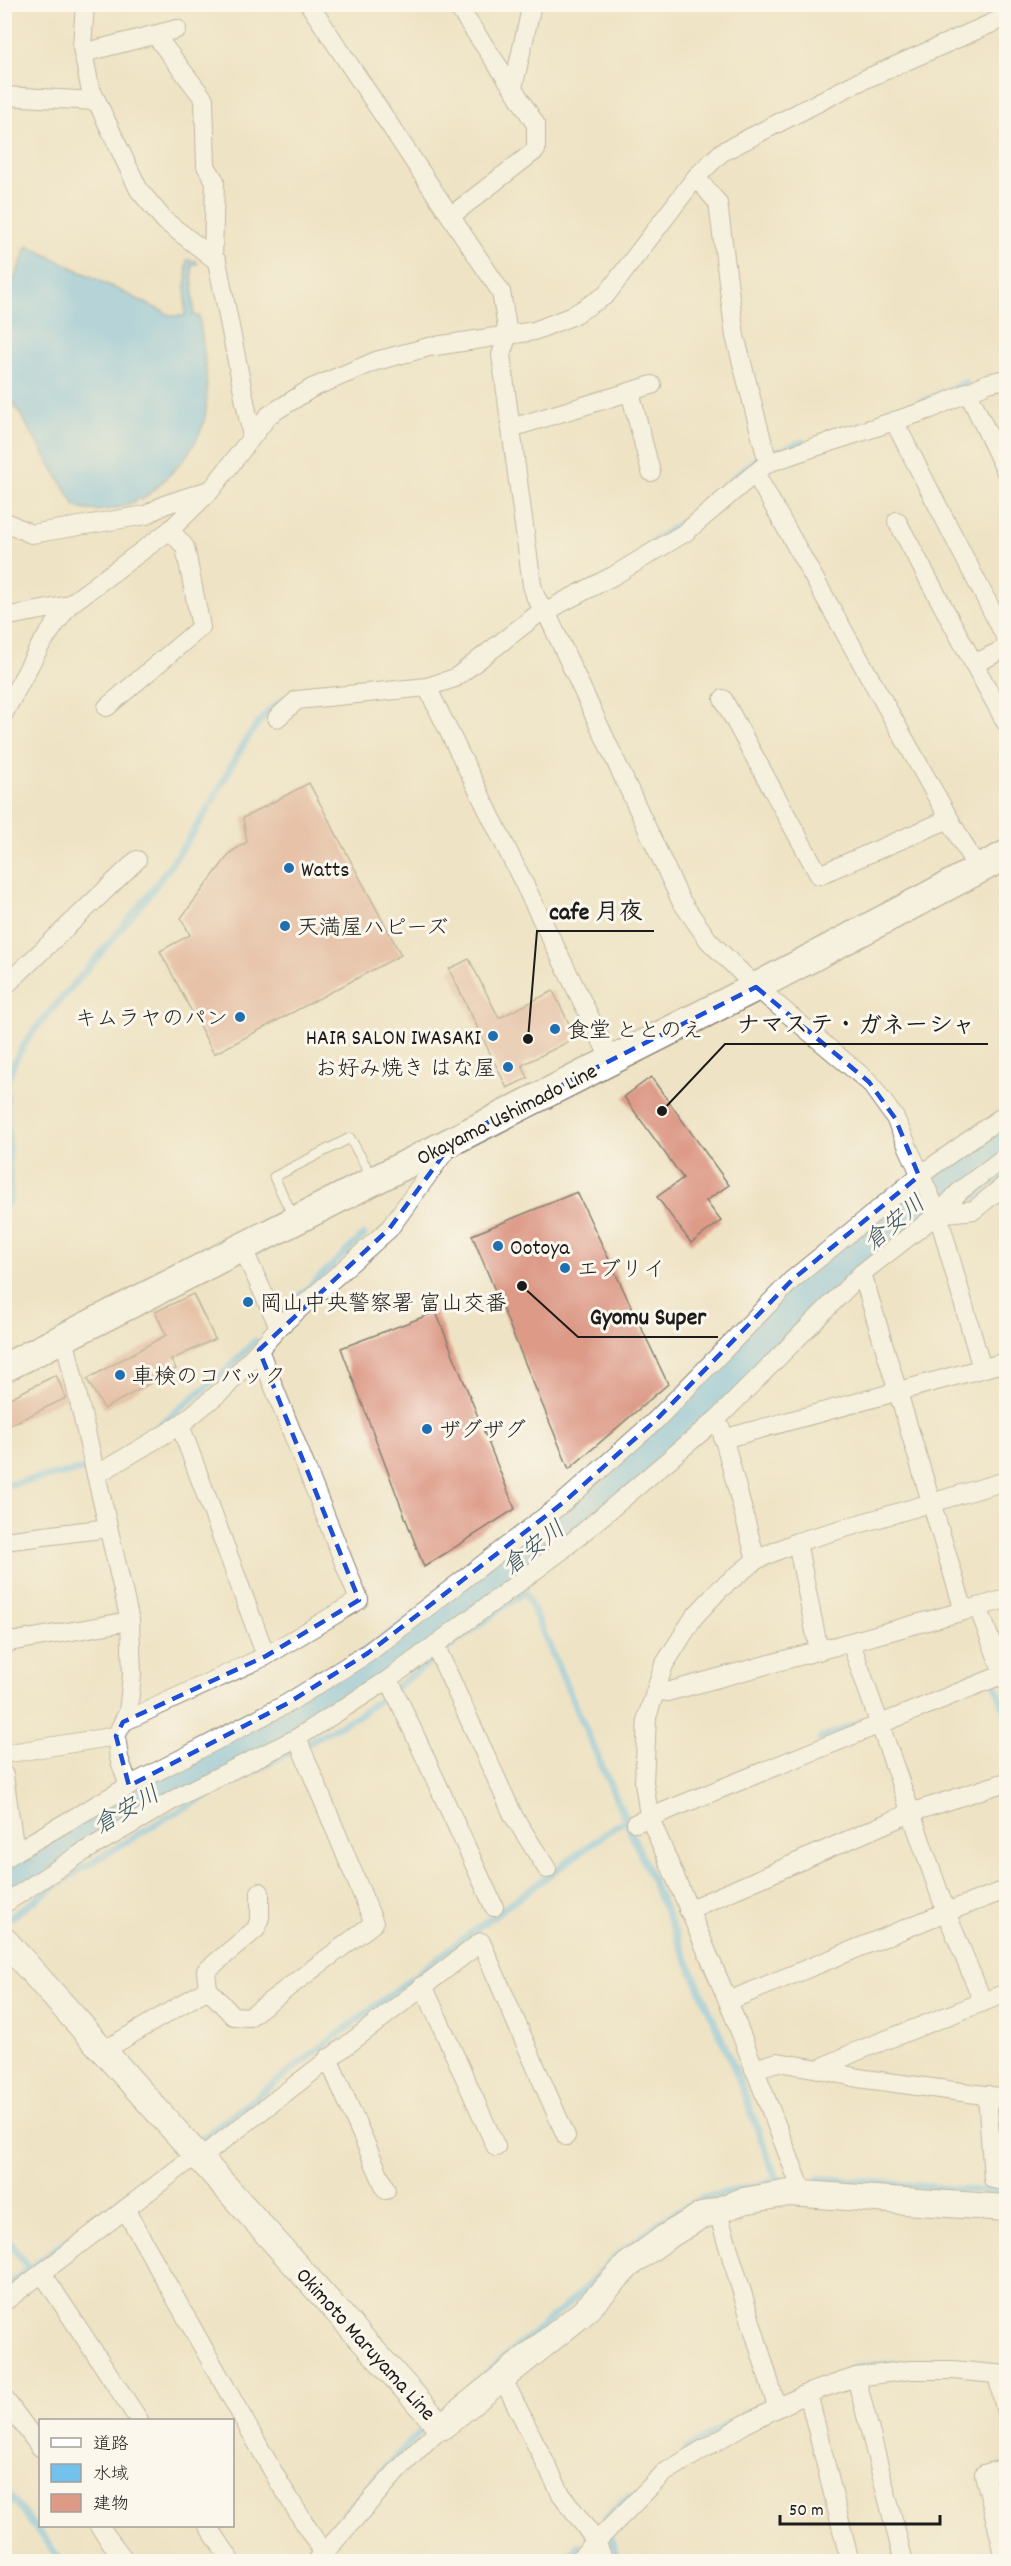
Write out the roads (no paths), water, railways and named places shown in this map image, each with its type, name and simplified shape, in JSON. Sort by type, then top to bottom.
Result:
[{"type":"main road","name":"Okayama Ushimado Line","points":[[4,1368],[756,987],[1006,855]]},
{"type":"main road","name":"Okimoto Maruyama Line","points":[[4,1941],[325,2295],[441,2427],[584,2312],[628,2265],[666,2237],[699,2217],[717,2210],[742,2201],[803,2193],[1006,2208]]},
{"type":"street","points":[[85,4],[83,53],[90,87],[139,190],[165,221],[217,261],[252,437]]},
{"type":"street","points":[[309,4],[501,291],[508,334],[501,355],[532,585],[681,901],[709,941],[756,987],[869,1082],[895,1118],[935,1209],[982,1369]]},
{"type":"street","points":[[452,215],[536,150],[536,125],[456,4]]},
{"type":"street","points":[[513,88],[532,4]]},
{"type":"street","points":[[4,712],[40,646],[69,605],[170,530],[211,490],[269,415],[312,388],[376,361],[429,347],[543,327],[572,316],[606,295],[696,177],[722,152],[854,84],[1004,13]]},
{"type":"street","points":[[83,53],[177,29]]},
{"type":"street","points":[[156,36],[204,99],[206,166],[215,181],[213,258]]},
{"type":"street","points":[[4,96],[96,100]]},
{"type":"street","points":[[696,177],[718,203],[735,336],[764,461],[949,819],[978,870]]},
{"type":"street","points":[[277,718],[297,700],[427,687],[455,678],[542,609],[559,604],[613,576],[686,532],[764,461],[931,409],[988,383],[1006,379]]},
{"type":"street","points":[[511,428],[652,385]]},
{"type":"street","points":[[630,392],[651,472]]},
{"type":"street","points":[[968,392],[1006,472]]},
{"type":"street","points":[[894,421],[1006,638]]},
{"type":"street","points":[[4,521],[31,534],[146,515],[164,504],[211,490]]},
{"type":"street","points":[[897,521],[1006,723]]},
{"type":"street","points":[[107,707],[201,627],[185,547],[170,530]]},
{"type":"street","points":[[4,617],[69,605]]},
{"type":"street","points":[[974,664],[1006,648]]},
{"type":"street","points":[[427,687],[611,1060]]},
{"type":"street","points":[[723,699],[819,875],[949,819]]},
{"type":"street","points":[[4,987],[137,860]]},
{"type":"street","points":[[4,1775],[10,1856],[129,1786],[288,1702],[368,1653],[539,1525],[656,1420],[792,1280],[1006,1114]]},
{"type":"street","points":[[95,1470],[180,1425],[225,1388],[259,1350],[276,1322],[389,1228],[454,1139]]},
{"type":"street","points":[[4,1904],[80,1854],[187,1792],[299,1745],[392,1686],[438,1652],[558,1547],[718,1418],[862,1273],[935,1209],[1006,1156]]},
{"type":"street","points":[[935,1209],[974,1210],[1006,1185]]},
{"type":"street","points":[[242,1247],[276,1322]]},
{"type":"street","points":[[642,1820],[877,1719],[1000,1678],[971,1609],[932,1502],[862,1273]]},
{"type":"street","points":[[64,1337],[130,1622],[132,1675],[128,1712],[120,1729],[119,1758],[129,1786]]},
{"type":"street","points":[[4,1754],[120,1729],[266,1656],[359,1600],[259,1350]]},
{"type":"street","points":[[723,1439],[1006,1362]]},
{"type":"street","points":[[718,1418],[756,1560]]},
{"type":"street","points":[[180,1425],[266,1656]]},
{"type":"street","points":[[803,2193],[728,2001],[688,1910],[642,1820],[647,1717],[664,1665],[694,1617],[720,1589],[756,1560],[797,1542],[1006,1481]]},
{"type":"street","points":[[539,1525],[558,1547]]},
{"type":"street","points":[[4,1541],[108,1528]]},
{"type":"street","points":[[797,1542],[819,1651]]},
{"type":"street","points":[[656,1690],[667,1692],[1006,1599]]},
{"type":"street","points":[[4,1644],[130,1622]]},
{"type":"street","points":[[851,1643],[946,1912],[983,2002]]},
{"type":"street","points":[[438,1652],[514,1817],[547,1869]]},
{"type":"street","points":[[392,1686],[494,1907]]},
{"type":"street","points":[[260,1892],[260,1917],[256,1929],[206,1971],[208,1989],[233,2016],[249,2017],[374,1923],[299,1745]]},
{"type":"street","points":[[688,1910],[910,1813],[1006,1782]]},
{"type":"street","points":[[728,2001],[946,1912],[1006,1890]]},
{"type":"street","points":[[4,2302],[481,1942],[566,2136]]},
{"type":"street","points":[[423,1985],[496,2147]]},
{"type":"street","points":[[103,2051],[208,1989]]},
{"type":"street","points":[[819,2069],[1006,1993]]},
{"type":"street","points":[[328,2058],[386,2190]]},
{"type":"street","points":[[754,2069],[777,2062],[858,2078],[1006,2098]]},
{"type":"street","points":[[987,2095],[993,2179],[1006,2181]]},
{"type":"street","points":[[125,2209],[318,2552],[441,2427]]},
{"type":"street","points":[[717,2210],[776,2402]]},
{"type":"street","points":[[42,2273],[138,2419]]},
{"type":"street","points":[[576,2562],[595,2540],[664,2474],[776,2402],[856,2377],[910,2370],[953,2370],[1002,2375],[1006,2413]]},
{"type":"street","points":[[856,2377],[904,2562]]},
{"type":"street","points":[[502,2378],[561,2494],[595,2540],[605,2562]]},
{"type":"street","points":[[808,2393],[850,2562]]},
{"type":"street","points":[[4,2398],[39,2446]]},
{"type":"street","points":[[1006,2468],[984,2474],[1006,2562]]},
{"type":"street","points":[[100,2527],[126,2562]]},
{"type":"street","points":[[209,2527],[232,2562]]},
{"type":"lane","points":[[295,1220],[274,1177],[350,1138],[374,1180]]},
{"type":"water","points":[[28,246],[172,316],[185,316],[187,260],[197,261],[197,264],[192,265],[194,316],[199,316],[205,358],[207,390],[205,419],[196,441],[183,460],[142,500],[139,498],[108,510],[76,507],[5,389],[5,301]]},
{"type":"waterway","points":[[902,410],[966,383]]},
{"type":"waterway","points":[[654,541],[687,519],[755,460],[803,442]]},
{"type":"waterway","points":[[4,1208],[10,1199],[6,1086],[10,1071],[20,1052],[32,1033],[107,946],[178,855],[199,824],[258,723],[280,702],[292,696]]},
{"type":"waterway","name":"倉安川","points":[[4,1881],[152,1793],[295,1718],[411,1639],[563,1526],[813,1290],[939,1183],[1006,1138]]},
{"type":"waterway","points":[[969,1190],[974,1196],[1006,1171]]},
{"type":"waterway","points":[[956,1172],[963,1181]]},
{"type":"waterway","points":[[282,1313],[364,1235]]},
{"type":"waterway","points":[[148,1434],[226,1371],[255,1341]]},
{"type":"waterway","points":[[4,1485],[93,1468]]},
{"type":"waterway","points":[[5,1921],[73,1874],[162,1820],[359,1715],[525,1591],[734,2067],[777,2181]]},
{"type":"waterway","points":[[820,1739],[987,1670],[991,1672],[1006,1713]]},
{"type":"waterway","points":[[200,2140],[484,1923],[627,1818]]},
{"type":"waterway","points":[[4,2288],[182,2153]]},
{"type":"waterway","points":[[819,2178],[1006,2193]]},
{"type":"waterway","points":[[470,2387],[582,2292],[614,2258],[662,2220],[700,2199],[780,2180]]},
{"type":"waterway","points":[[4,2234],[29,2269]]},
{"type":"waterway","points":[[847,2371],[857,2367],[896,2363]]},
{"type":"waterway","points":[[743,2415],[773,2400]]},
{"type":"waterway","points":[[684,2451],[731,2422]]},
{"type":"waterway","points":[[303,2562],[383,2470],[425,2427]]},
{"type":"waterway","points":[[4,2488],[62,2562]]},
{"type":"waterway","points":[[606,2517],[629,2496]]},
{"type":"waterway","points":[[4,2508],[13,2499]]},
{"type":"waterway","points":[[610,2534],[619,2562]]},
{"type":"waterway","points":[[563,2562],[579,2545]]},
{"type":"place","name":"Watts","points":[[289,868]]},
{"type":"place","name":"天満屋ハピーズ","points":[[285,926]]},
{"type":"place","name":"キムラヤのパン","points":[[240,1017]]},
{"type":"place","name":"食堂 ととのえ","points":[[555,1029]]},
{"type":"place","name":"HAIR SALON IWASAKI","points":[[493,1036]]},
{"type":"place","name":"cafe 月夜","points":[[528,1039]]},
{"type":"place","name":"お好み焼き はな屋","points":[[508,1067]]},
{"type":"place","name":"ナマステ・ガネーシャ","points":[[662,1111]]},
{"type":"place","name":"Ootoya","points":[[498,1246]]},
{"type":"place","name":"エブリイ","points":[[565,1268]]},
{"type":"place","name":"Gyomu Super","points":[[522,1286]]},
{"type":"place","name":"岡山中央警察署 富山交番","points":[[248,1302]]},
{"type":"place","name":"車検のコバック","points":[[120,1375]]},
{"type":"place","name":"ザグザグ","points":[[427,1429]]}]
